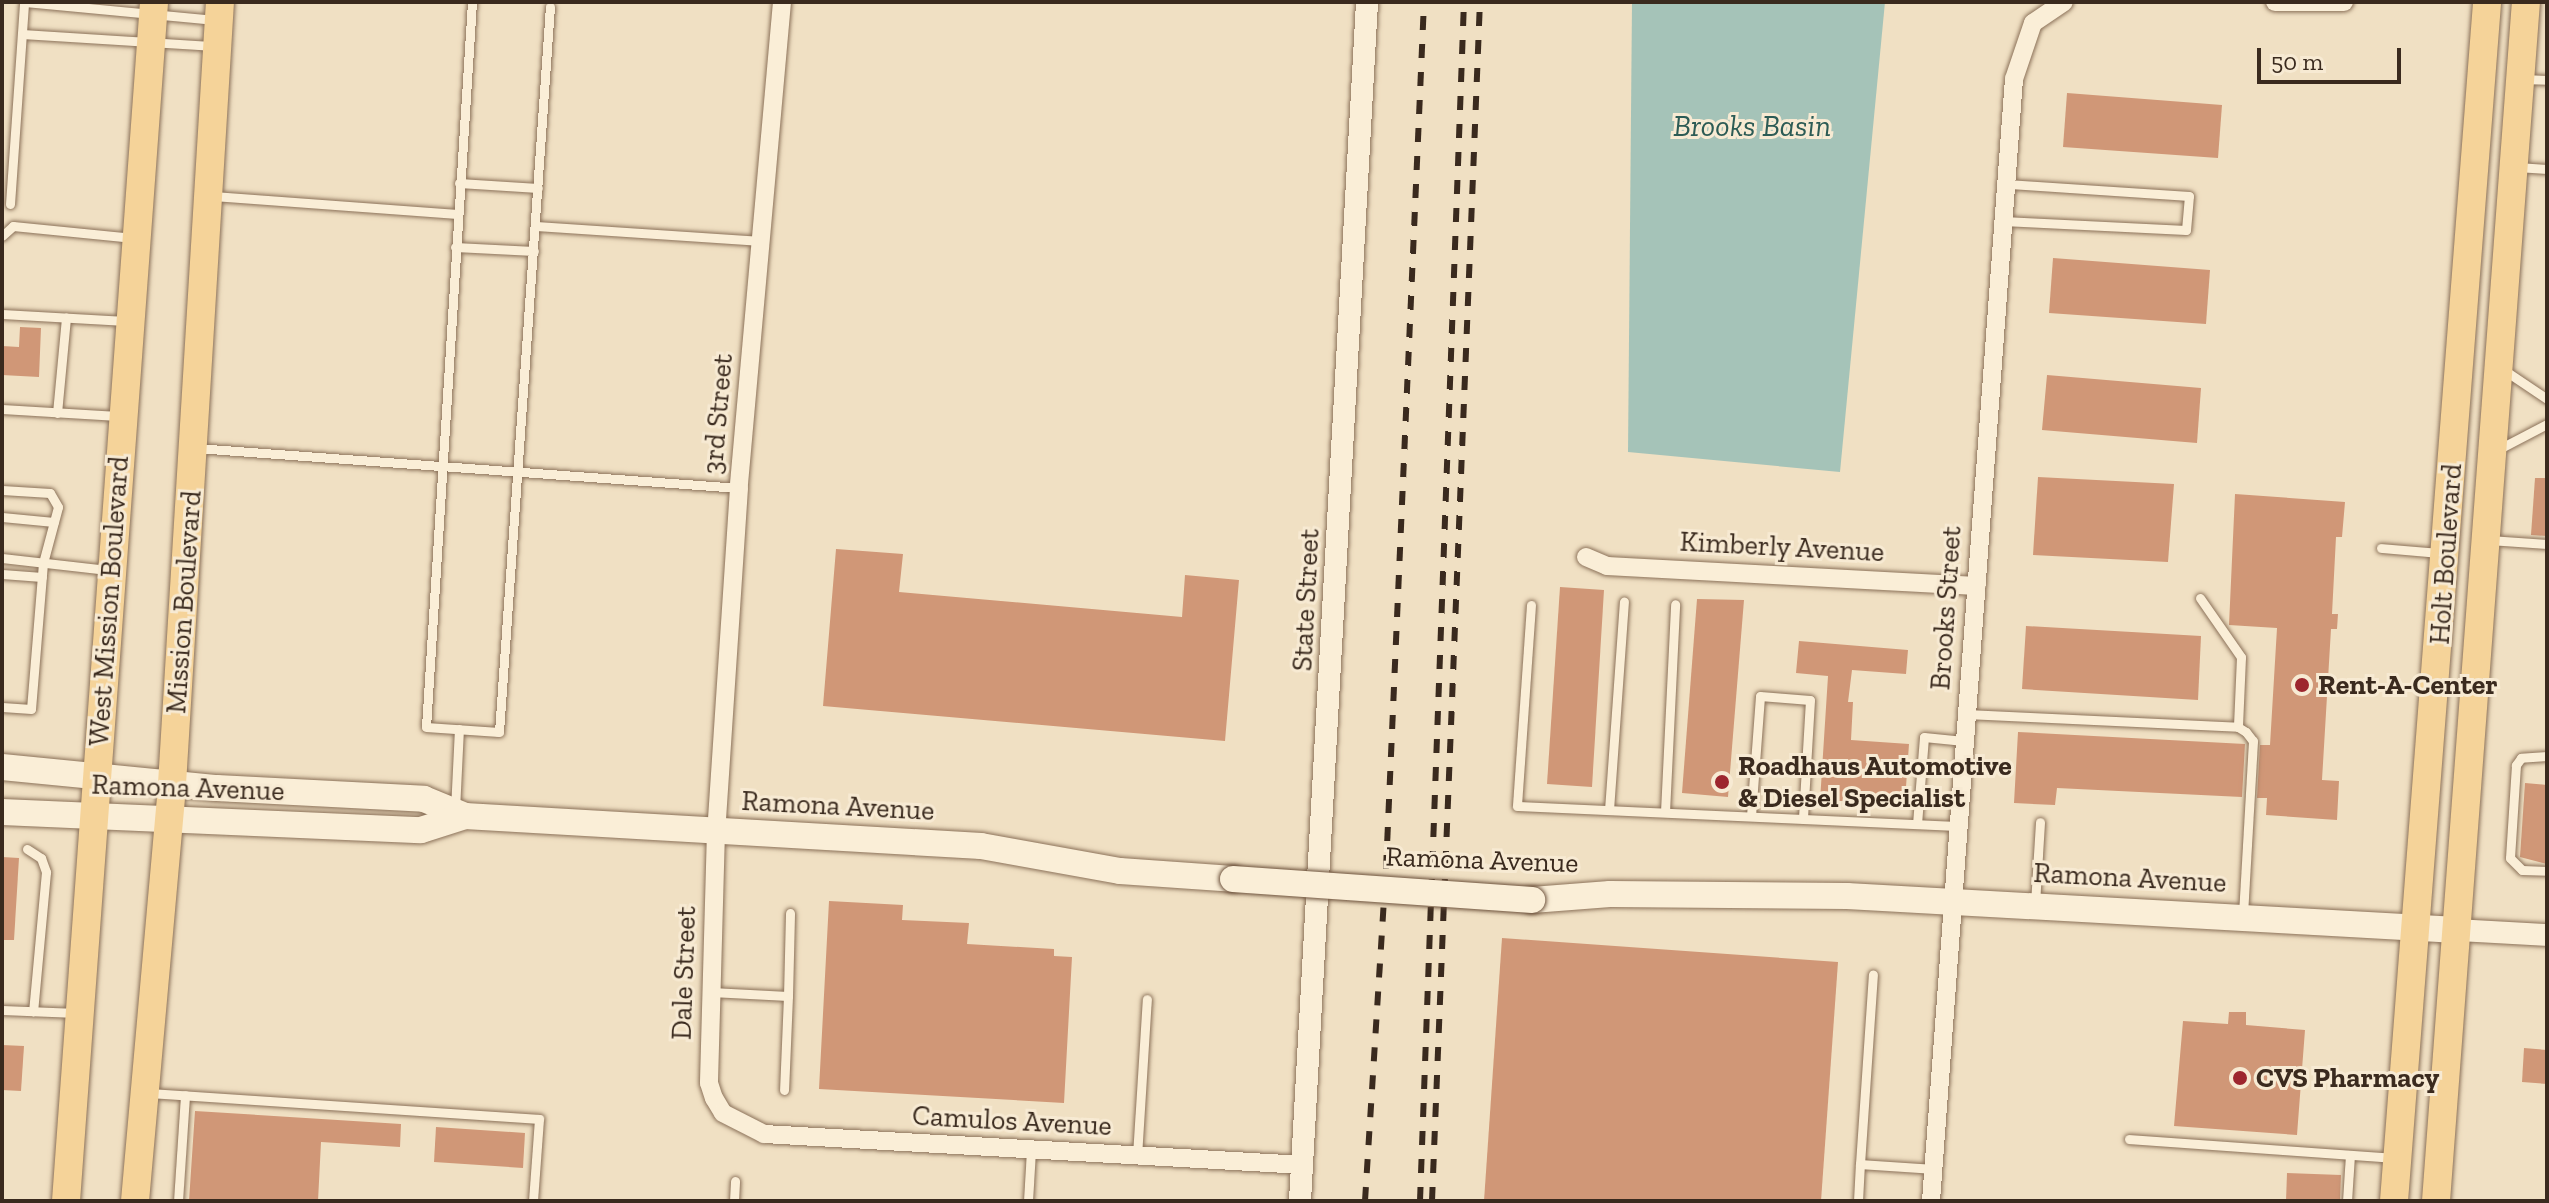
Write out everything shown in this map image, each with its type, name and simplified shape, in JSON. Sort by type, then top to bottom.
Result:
[{"type":"main road","name":"Holt Boulevard","points":[[2394,1201],[2418,927],[2487,2]]},
{"type":"main road","name":"Holt Boulevard","points":[[2436,1201],[2514,167],[2534,80],[2526,2]]},
{"type":"main road","name":"West Mission Boulevard","points":[[66,1201],[154,8]]},
{"type":"main road","name":"Mission Boulevard","points":[[135,1201],[172,784],[218,23]]},
{"type":"main road","name":"Ramona Avenue","points":[[2,767],[98,774],[172,784],[424,799],[460,814],[981,846],[1120,871],[1532,900],[1757,893],[1952,899],[2457,930]]},
{"type":"main road","name":"Ramona Avenue","points":[[2,812],[421,830],[460,814]]},
{"type":"street","name":"3rd Street","points":[[716,831],[739,488],[782,2]]},
{"type":"street","name":"State Street","points":[[1300,1201],[1367,2]]},
{"type":"street","name":"Brooks Street","points":[[1931,1201],[2014,79],[2033,23],[2064,2]]},
{"type":"street","points":[[2275,2],[2344,2]]},
{"type":"street","name":"Kimberly Avenue","points":[[1586,557],[1607,566],[1976,586]]},
{"type":"street","name":"Dale Street","points":[[716,831],[709,1083],[723,1113]]},
{"type":"street","name":"Ramona Avenue","points":[[2457,930],[2547,935]]},
{"type":"street","name":"Camulos Avenue","points":[[723,1113],[764,1134],[1303,1165]]},
{"type":"lane","points":[[10,204],[24,2],[154,8],[218,23]]},
{"type":"lane","points":[[472,2],[439,467],[426,727],[499,732],[550,7]]},
{"type":"lane","points":[[22,34],[151,44],[218,23]]},
{"type":"lane","points":[[2,128],[15,128]]},
{"type":"lane","points":[[2514,167],[2547,169]]},
{"type":"lane","points":[[459,183],[538,188]]},
{"type":"lane","points":[[2003,221],[2186,230],[2189,196],[2006,184]]},
{"type":"lane","points":[[208,195],[457,214]]},
{"type":"lane","points":[[2,236],[13,226],[136,239]]},
{"type":"lane","points":[[536,226],[762,241]]},
{"type":"lane","points":[[455,247],[534,251]]},
{"type":"lane","points":[[2,314],[130,322]]},
{"type":"lane","points":[[57,413],[66,317]]},
{"type":"lane","points":[[2499,367],[2547,399]]},
{"type":"lane","points":[[2,409],[122,417]]},
{"type":"lane","points":[[2492,452],[2547,424]]},
{"type":"lane","points":[[194,448],[739,488]]},
{"type":"lane","points":[[2,490],[50,493],[57,500],[43,563],[31,709],[2,707]]},
{"type":"lane","points":[[2,517],[54,522]]},
{"type":"lane","points":[[2486,540],[2547,544]]},
{"type":"lane","points":[[2381,548],[2446,554]]},
{"type":"lane","points":[[2,558],[111,570]]},
{"type":"lane","points":[[2,574],[42,577]]},
{"type":"lane","points":[[2200,598],[2241,657],[2238,727]]},
{"type":"lane","points":[[1609,810],[1624,602]]},
{"type":"lane","points":[[1665,812],[1675,604]]},
{"type":"lane","points":[[1531,605],[1517,806],[1958,826]]},
{"type":"lane","points":[[1751,816],[1760,696],[1810,700],[1803,819]]},
{"type":"lane","points":[[1966,714],[2238,727],[2253,741],[2243,917]]},
{"type":"lane","points":[[459,729],[460,814]]},
{"type":"lane","points":[[1917,824],[1924,737],[1964,741]]},
{"type":"lane","points":[[2547,756],[2521,758],[2516,765],[2510,858],[2522,870],[2547,871]]},
{"type":"lane","points":[[2035,904],[2040,822]]},
{"type":"lane","points":[[27,849],[41,858],[46,872],[33,1011]]},
{"type":"lane","points":[[784,1090],[790,913]]},
{"type":"lane","points":[[1858,1201],[1873,974]]},
{"type":"lane","points":[[711,992],[788,996]]},
{"type":"lane","points":[[1137,1156],[1147,999]]},
{"type":"lane","points":[[2,1010],[81,1013]]},
{"type":"lane","points":[[144,1092],[539,1119],[533,1201]]},
{"type":"lane","points":[[178,1201],[185,1095]]},
{"type":"lane","points":[[2129,1139],[2397,1158]]},
{"type":"lane","points":[[1028,1201],[1031,1150]]},
{"type":"lane","points":[[2347,1201],[2350,1155]]},
{"type":"lane","points":[[1860,1164],[1934,1169]]},
{"type":"lane","points":[[734,1201],[735,1181]]},
{"type":"water","name":"Brooks Basin","points":[[1632,2],[1885,2],[1840,472],[1628,452]]},
{"type":"building","points":[[2067,93],[2222,105],[2218,158],[2063,147]]},
{"type":"building","points":[[2053,258],[2210,270],[2206,324],[2049,313]]},
{"type":"building","points":[[20,327],[41,328],[39,377],[2,375],[2,346],[19,347]]},
{"type":"building","points":[[2047,375],[2201,388],[2197,443],[2042,430]]},
{"type":"building","points":[[2038,477],[2174,484],[2168,562],[2033,555]]},
{"type":"building","points":[[2535,478],[2547,478],[2547,536],[2531,535]]},
{"type":"building","points":[[2235,494],[2345,502],[2342,537],[2336,537],[2332,614],[2338,614],[2337,629],[2331,629],[2322,780],[2339,781],[2337,820],[2266,815],[2267,798],[2257,798],[2260,745],[2270,745],[2277,628],[2229,625]]},
{"type":"building","points":[[836,549],[903,554],[899,592],[1182,617],[1185,575],[1239,580],[1225,741],[823,706]]},
{"type":"building","points":[[1560,587],[1604,590],[1592,787],[1547,784]]},
{"type":"building","points":[[1697,599],[1744,600],[1728,797],[1682,793]]},
{"type":"building","points":[[2026,626],[2201,636],[2198,700],[2022,689]]},
{"type":"building","points":[[1799,641],[1908,650],[1906,674],[1852,670],[1848,702],[1853,702],[1851,740],[1909,744],[1905,801],[1820,801],[1828,676],[1796,673]]},
{"type":"building","points":[[2018,732],[2245,744],[2242,797],[2057,788],[2055,805],[2014,803]]},
{"type":"building","points":[[2525,783],[2547,785],[2547,864],[2520,857]]},
{"type":"building","points":[[2,857],[19,858],[14,940],[2,940]]},
{"type":"building","points":[[829,901],[903,905],[902,920],[969,923],[967,944],[1054,949],[1054,956],[1072,957],[1064,1103],[819,1089]]},
{"type":"building","points":[[1502,938],[1838,962],[1821,1201],[1484,1201]]},
{"type":"building","name":"CVS Pharmacy","points":[[2229,1012],[2246,1012],[2246,1025],[2305,1030],[2297,1135],[2174,1126],[2183,1021],[2228,1024]]},
{"type":"building","points":[[2,1045],[24,1046],[21,1091],[2,1090]]},
{"type":"building","points":[[2524,1048],[2547,1050],[2547,1084],[2522,1082]]},
{"type":"building","points":[[195,1111],[401,1124],[400,1147],[321,1142],[318,1201],[189,1201]]},
{"type":"building","points":[[436,1127],[525,1133],[523,1168],[434,1162]]},
{"type":"building","points":[[2287,1173],[2341,1175],[2340,1201],[2286,1201]]},
{"type":"railway","points":[[1365,1201],[1386,869],[1424,2]]},
{"type":"railway","points":[[1420,1201],[1464,2]]},
{"type":"railway","points":[[1432,1201],[1480,2]]},
{"type":"place","name":"Rent-A-Center","points":[[2302,685]]},
{"type":"place","name":"Roadhaus Automotive & Diesel Specialist","points":[[1722,782]]},
{"type":"place","name":"CVS Pharmacy","points":[[2240,1078]]}]
